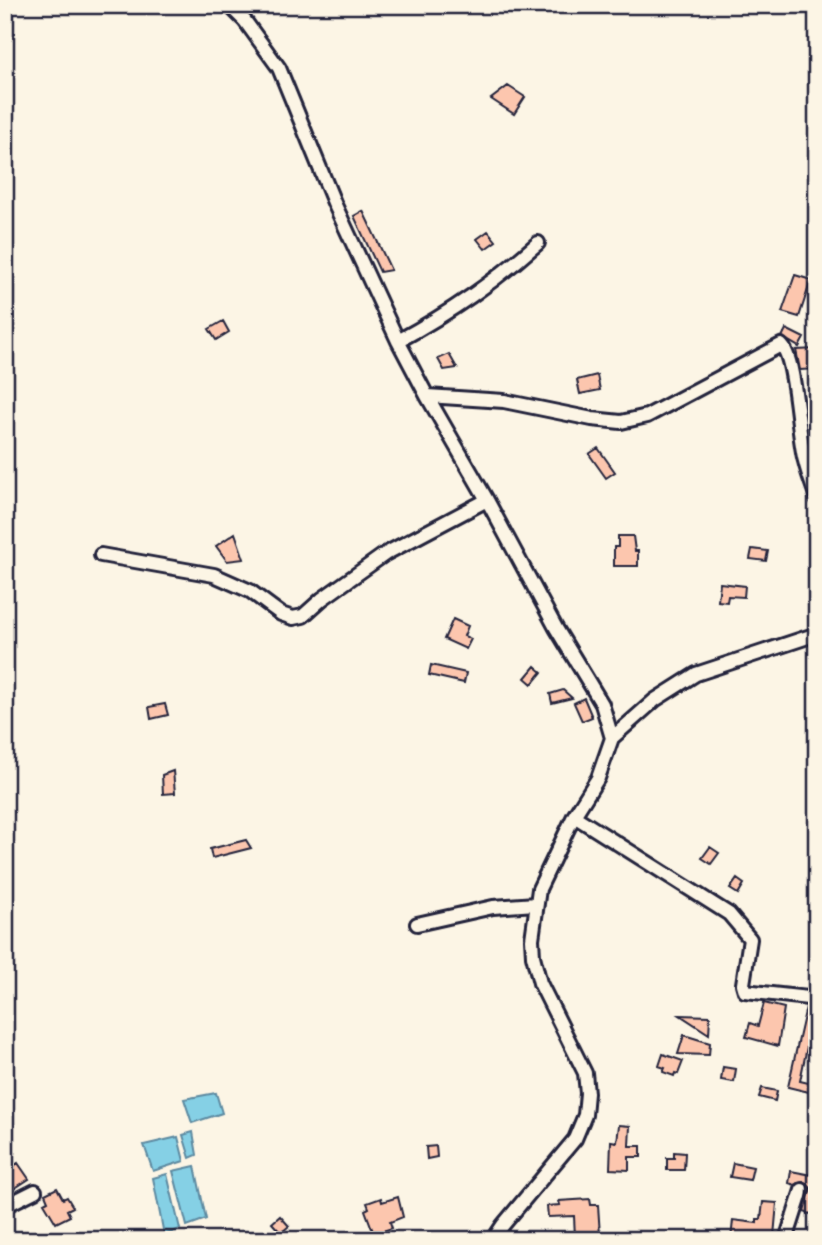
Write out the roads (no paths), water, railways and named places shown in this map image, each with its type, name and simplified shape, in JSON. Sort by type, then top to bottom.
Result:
[{"type":"street","points":[[229,5],[245,21],[279,68],[335,205],[398,341],[426,397],[487,500],[556,628],[602,704],[612,738]]},
{"type":"street","points":[[398,341],[442,317],[495,281],[538,243]]},
{"type":"street","points":[[426,397],[504,401],[592,419],[621,422],[646,416],[781,345],[786,350],[791,371],[804,460],[817,498]]},
{"type":"street","points":[[101,555],[214,575],[250,592],[281,614],[292,618],[303,616],[322,599],[385,554],[487,500]]},
{"type":"street","points":[[493,1240],[575,1139],[585,1115],[585,1073],[540,983],[531,939],[542,881],[574,816],[598,778],[612,738],[655,700],[696,674],[817,635]]},
{"type":"street","points":[[574,816],[729,914],[749,934],[743,984],[746,991],[817,999]]},
{"type":"street","points":[[417,924],[493,907],[536,904]]},
{"type":"street","points":[[5,1206],[35,1191]]},
{"type":"street","points":[[786,1240],[802,1191]]},
{"type":"water","points":[[216,1093],[222,1113],[192,1123],[184,1099]]},
{"type":"water","points":[[193,1132],[197,1155],[190,1158],[183,1135]]},
{"type":"water","points":[[178,1137],[184,1161],[153,1171],[144,1145]]},
{"type":"water","points":[[195,1166],[206,1219],[187,1226],[173,1171]]},
{"type":"water","points":[[167,1174],[180,1229],[164,1235],[153,1178]]}]
